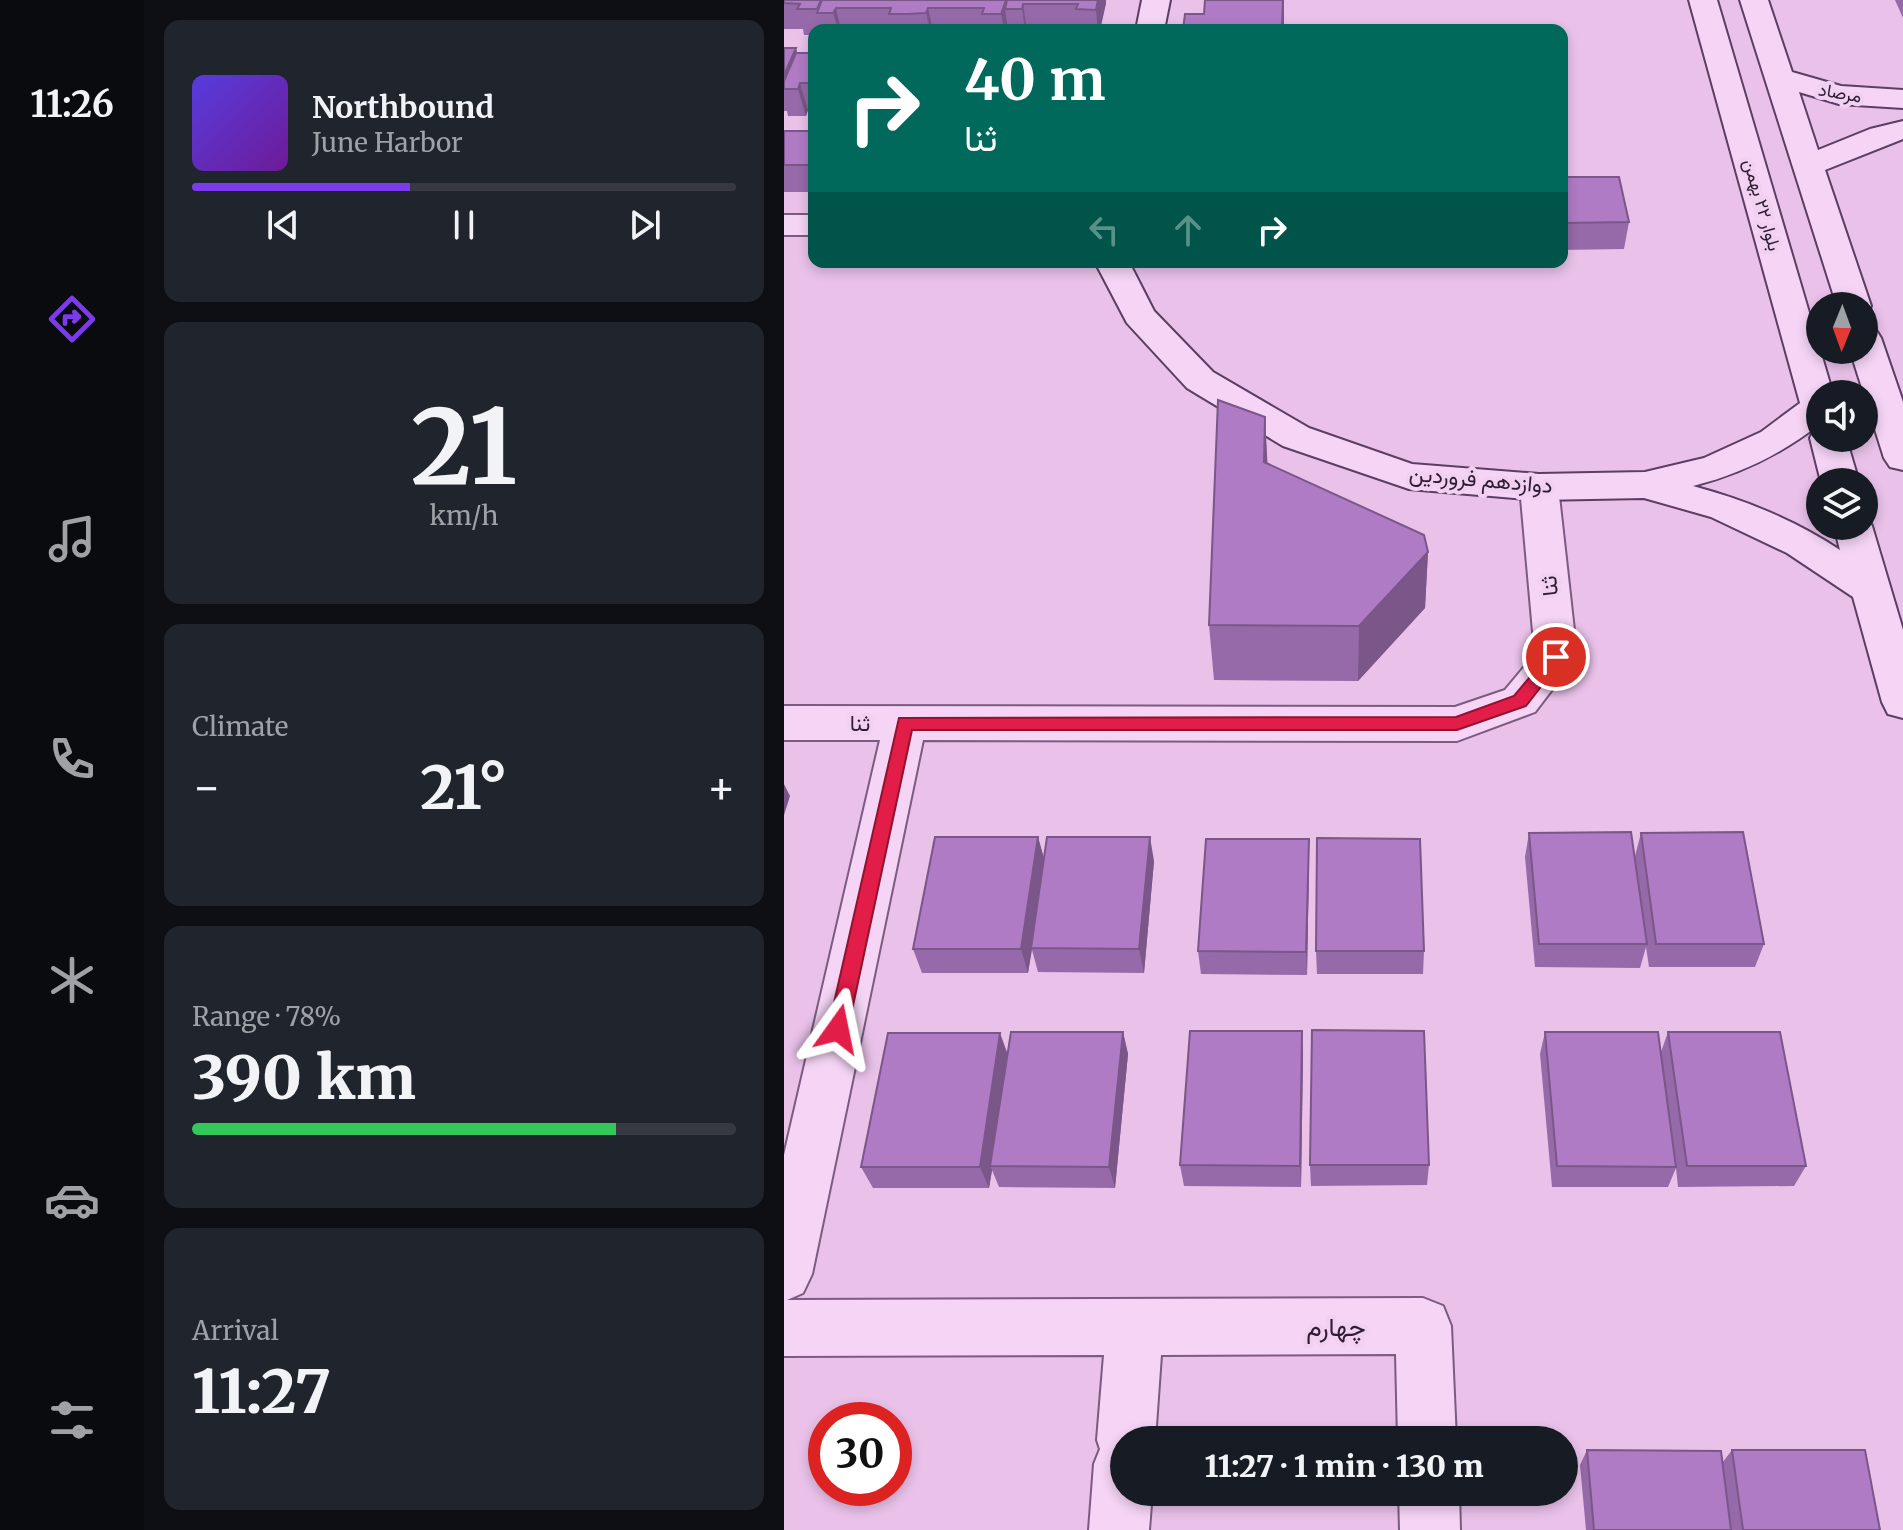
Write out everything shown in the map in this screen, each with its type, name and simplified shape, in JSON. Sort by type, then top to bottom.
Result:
[{"type":"street","points":[[1151,24],[1156,0]]},
{"type":"street","name":"بلوار ۲۲ بهمن","points":[[1703,0],[1812,380]]},
{"type":"street","points":[[1754,0],[1849,292]]},
{"type":"street","name":"مرصاد","points":[[1779,77],[1839,95],[1903,99]]},
{"type":"street","points":[[1808,166],[1881,135],[1903,130]]},
{"type":"street","points":[[784,225],[808,225]]},
{"type":"street","name":"دوازدهم فروردین","points":[[1115,268],[1139,316],[1200,380],[1296,437],[1409,476],[1539,487],[1645,485]]},
{"type":"street","points":[[1872,364],[1903,458]]},
{"type":"street","points":[[1645,485],[1715,468],[1774,441],[1806,419]]},
{"type":"street","points":[[1645,485],[1725,508],[1801,543],[1871,589]]},
{"type":"street","name":"ثنا","points":[[784,723],[1457,724],[1520,701],[1556,657],[1539,487]]},
{"type":"street","points":[[1857,540],[1903,702]]},
{"type":"street","points":[[784,1274],[905,723]]},
{"type":"street","name":"چهارم","points":[[784,1328],[1423,1326],[1427,1426]]},
{"type":"street","points":[[1127,1426],[1135,1327]]},
{"type":"street","points":[[1119,1530],[1121,1506]]},
{"type":"street","points":[[1429,1506],[1430,1530]]},
{"type":"building","points":[[784,0],[821,0],[817,9],[797,9],[800,4],[784,3]]},
{"type":"building","points":[[822,0],[1006,0],[1001,14],[982,14],[984,8],[928,8],[926,13],[889,14],[891,8],[836,8],[833,13],[817,13]]},
{"type":"building","points":[[1007,0],[1098,0],[1096,10],[1076,9],[1078,4],[1023,4],[1022,9],[1005,9]]},
{"type":"building","points":[[1205,0],[1283,0],[1282,24],[1184,24],[1185,14],[1204,14]]},
{"type":"building","points":[[784,48],[796,48],[784,75]]},
{"type":"building","points":[[796,53],[808,53],[808,83],[800,83],[798,89],[784,89],[784,81]]},
{"type":"building","points":[[784,131],[808,131],[808,165],[784,165]]},
{"type":"building","points":[[1568,177],[1619,177],[1629,222],[1568,223]]},
{"type":"building","points":[[1218,400],[1265,417],[1264,462],[1424,535],[1428,552],[1359,626],[1209,625]]},
{"type":"building","points":[[1631,832],[1647,944],[1539,944],[1529,833]]},
{"type":"building","points":[[1743,832],[1764,944],[1656,944],[1641,833]]},
{"type":"building","points":[[935,837],[1038,837],[1021,949],[913,949]]},
{"type":"building","points":[[1047,837],[1150,837],[1139,949],[1031,948]]},
{"type":"building","points":[[1317,838],[1420,839],[1424,951],[1316,951]]},
{"type":"building","points":[[1206,839],[1309,839],[1306,952],[1198,951]]},
{"type":"building","points":[[1312,1030],[1424,1031],[1429,1165],[1310,1165]]},
{"type":"building","points":[[1190,1031],[1302,1031],[1300,1166],[1180,1165]]},
{"type":"building","points":[[1011,1032],[1123,1032],[1109,1167],[990,1166]]},
{"type":"building","points":[[1545,1032],[1658,1032],[1676,1167],[1557,1166]]},
{"type":"building","points":[[1668,1032],[1780,1032],[1806,1166],[1687,1166]]},
{"type":"building","points":[[888,1033],[1000,1033],[980,1167],[861,1167]]},
{"type":"building","points":[[1587,1450],[1721,1451],[1731,1530],[1594,1530]]},
{"type":"building","points":[[1732,1450],[1865,1450],[1880,1530],[1743,1530]]},
{"type":"route","points":[[838,1029],[905,723],[1457,724],[1520,701],[1556,657]]}]
